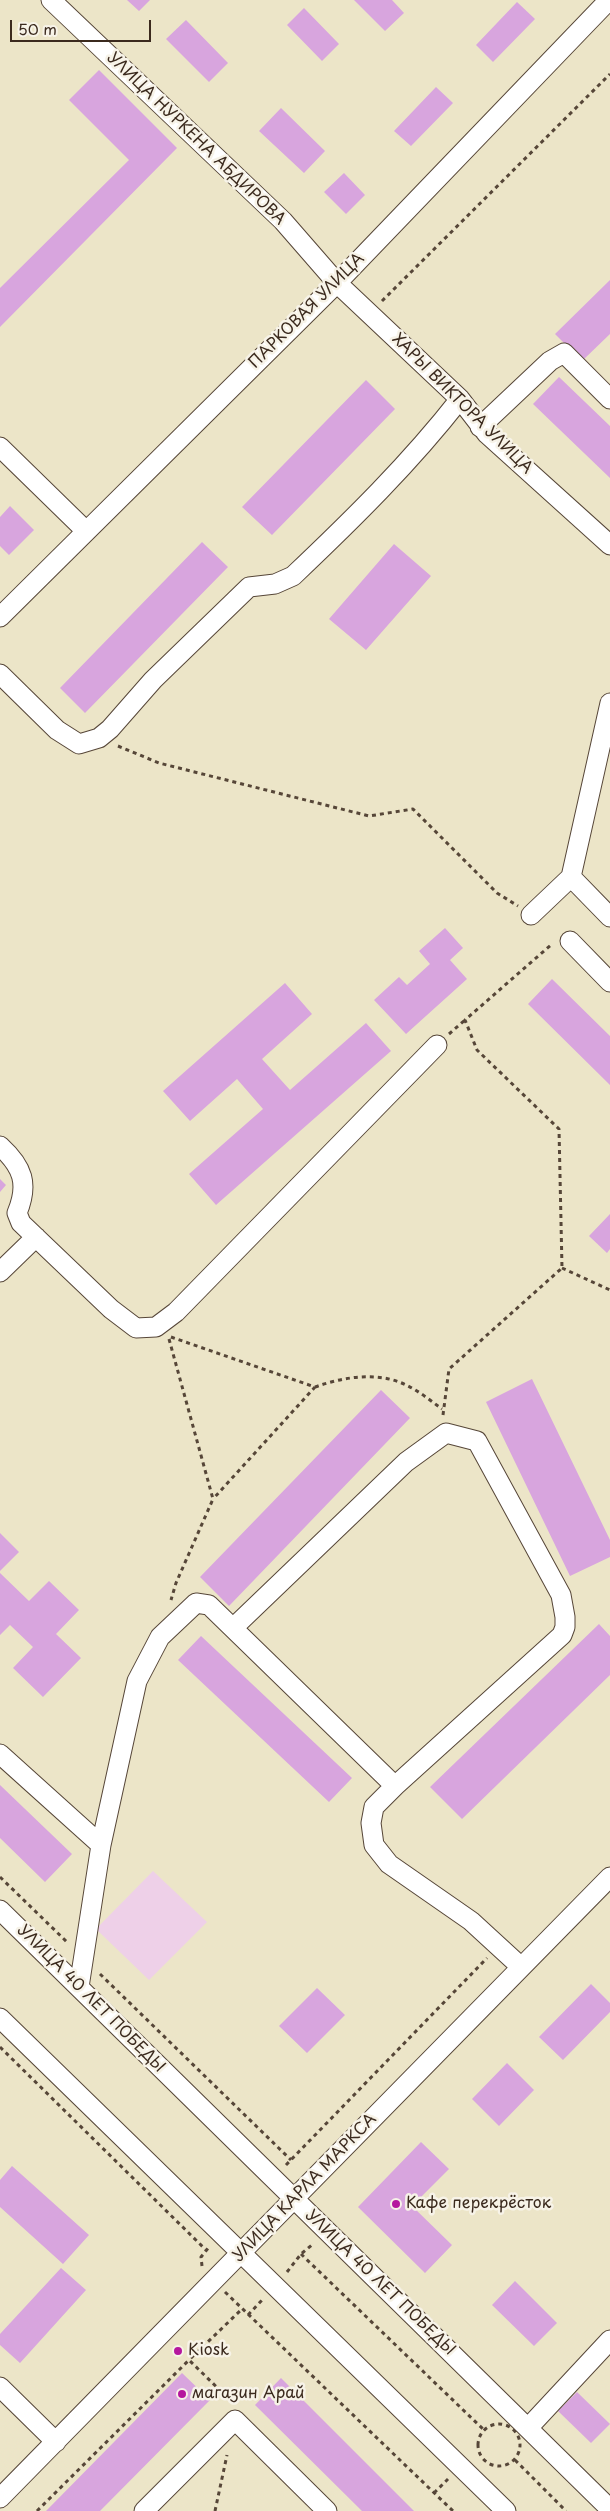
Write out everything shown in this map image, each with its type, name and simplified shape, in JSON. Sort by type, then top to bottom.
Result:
[{"type":"street","name":"УЛИЦА НУРКЕНА АБДИРОВА","points":[[51,0],[283,221],[336,283]]},
{"type":"street","name":"ПАРКОВАЯ УЛИЦА","points":[[0,617],[336,283],[609,0]]},
{"type":"street","name":"ХАРЫ ВИКТОРА УЛИЦА","points":[[336,283],[460,399],[480,427],[610,544]]},
{"type":"street","points":[[480,427],[550,361],[564,353],[610,398]]},
{"type":"street","points":[[0,674],[57,730],[79,744],[99,738],[110,729],[153,680],[249,588],[275,584],[293,576],[388,483],[426,442],[460,399]]},
{"type":"street","points":[[0,448],[86,531]]},
{"type":"street","points":[[531,914],[570,877],[610,703]]},
{"type":"street","points":[[570,877],[610,917]]},
{"type":"street","points":[[563,941],[610,982]]},
{"type":"street","points":[[0,1146],[10,1156],[24,1180],[24,1192],[17,1213],[21,1223],[111,1309],[136,1328],[156,1327],[189,1299],[437,1045]]},
{"type":"street","points":[[0,1272],[36,1237]]},
{"type":"street","points":[[233,1628],[406,1462],[446,1433],[477,1441],[561,1595],[565,1627],[562,1635],[374,1807],[371,1823],[374,1845],[389,1864],[471,1921],[520,1966]]},
{"type":"street","points":[[79,1987],[101,1845],[137,1681],[160,1637],[196,1603],[209,1605],[395,1786]]},
{"type":"street","points":[[0,1754],[101,1845]]},
{"type":"street","name":"УЛИЦА КАРЛА МАРКСА","points":[[0,2498],[520,1966],[610,1877]]},
{"type":"street","name":"УЛИЦА 40 ЛЕТ ПОБЕДЫ","points":[[0,1910],[610,2509]]},
{"type":"street","points":[[0,2018],[506,2511]]},
{"type":"street","points":[[528,2428],[610,2340]]},
{"type":"street","points":[[0,2387],[56,2442]]},
{"type":"street","points":[[144,2511],[235,2420],[327,2511]]},
{"type":"path","points":[[370,314],[610,74]]},
{"type":"path","points":[[99,738],[159,763],[369,816],[414,809],[497,893],[531,914]]},
{"type":"path","points":[[446,1433],[442,1409],[449,1369],[562,1268],[559,1129],[477,1050],[465,1020],[563,941]]},
{"type":"path","points":[[562,1268],[610,1290]]},
{"type":"path","points":[[213,1499],[168,1336],[315,1387]]},
{"type":"path","points":[[170,1601],[213,1499],[315,1387],[338,1379],[374,1376],[406,1385],[442,1409]]},
{"type":"path","points":[[0,1877],[291,2160]]},
{"type":"path","points":[[273,2178],[499,1946]]},
{"type":"path","points":[[0,2047],[206,2250]]},
{"type":"path","points":[[301,2254],[484,2430]]},
{"type":"path","points":[[38,2511],[242,2309],[453,2511]]},
{"type":"path","points":[[189,2360],[241,2411],[235,2420],[216,2510]]},
{"type":"path","points":[[497,2424],[511,2427],[520,2439],[519,2453],[514,2460],[502,2466],[487,2462],[479,2451],[478,2443],[484,2430],[497,2424]]},
{"type":"path","points":[[514,2460],[566,2511]]},
{"type":"shaded area","points":[[153,1871],[207,1922],[149,1980],[96,1929]]},
{"type":"building","points":[[127,0],[150,0],[139,11]]},
{"type":"building","points":[[354,0],[392,0],[404,13],[385,31]]},
{"type":"building","points":[[517,2],[535,19],[493,62],[476,45]]},
{"type":"building","points":[[304,8],[339,44],[322,61],[287,25]]},
{"type":"building","points":[[186,20],[228,63],[209,82],[166,39]]},
{"type":"building","points":[[99,70],[177,148],[0,327],[0,288],[129,160],[69,100]]},
{"type":"building","points":[[436,87],[453,103],[411,146],[394,131]]},
{"type":"building","points":[[281,108],[325,151],[304,173],[259,131]]},
{"type":"building","points":[[344,173],[365,195],[346,214],[324,192]]},
{"type":"building","points":[[610,280],[610,334],[582,361],[555,334]]},
{"type":"building","points":[[559,377],[610,426],[610,478],[533,404]]},
{"type":"building","points":[[366,380],[395,409],[272,535],[242,507]]},
{"type":"building","points":[[10,506],[34,530],[9,555],[0,546],[0,517]]},
{"type":"building","points":[[202,542],[228,567],[85,713],[60,688]]},
{"type":"building","points":[[394,544],[431,576],[366,650],[329,619]]},
{"type":"building","points":[[445,928],[463,948],[450,960],[467,979],[406,1034],[374,1000],[399,977],[407,985],[430,964],[419,951]]},
{"type":"building","points":[[552,979],[610,1036],[610,1085],[528,1004]]},
{"type":"building","points":[[285,983],[312,1014],[262,1059],[290,1090],[366,1023],[391,1051],[216,1205],[189,1174],[263,1109],[237,1079],[190,1121],[163,1091]]},
{"type":"building","points":[[0,1179],[6,1185],[0,1192]]},
{"type":"building","points":[[610,1214],[610,1249],[607,1253],[589,1236]]},
{"type":"building","points":[[532,1379],[610,1540],[610,1557],[570,1576],[486,1402]]},
{"type":"building","points":[[381,1390],[410,1418],[229,1606],[200,1577]]},
{"type":"building","points":[[0,1533],[19,1552],[0,1571]]},
{"type":"building","points":[[0,1573],[29,1601],[49,1581],[79,1610],[56,1634],[81,1658],[43,1697],[13,1668],[33,1647],[10,1625],[0,1635]]},
{"type":"building","points":[[599,1624],[610,1636],[610,1675],[462,1819],[430,1787]]},
{"type":"building","points":[[201,1636],[352,1778],[329,1802],[178,1660]]},
{"type":"building","points":[[0,1785],[72,1854],[45,1882],[0,1838]]},
{"type":"building","points":[[591,1984],[610,2003],[610,2012],[563,2060],[539,2037]]},
{"type":"building","points":[[317,1988],[345,2015],[307,2053],[279,2026]]},
{"type":"building","points":[[507,2063],[534,2090],[499,2126],[472,2099]]},
{"type":"building","points":[[421,2142],[449,2169],[412,2206],[452,2245],[425,2273],[358,2207]]},
{"type":"building","points":[[12,2166],[89,2235],[63,2264],[0,2207],[0,2180]]},
{"type":"building","points":[[61,2268],[86,2290],[20,2363],[0,2345],[0,2334]]},
{"type":"building","points":[[515,2281],[557,2323],[534,2346],[492,2305]]},
{"type":"building","points":[[182,2373],[210,2400],[100,2511],[46,2511]]},
{"type":"building","points":[[281,2378],[414,2511],[362,2511],[255,2405]]},
{"type":"building","points":[[577,2392],[610,2424],[591,2443],[558,2411]]},
{"type":"place","name":"Кафе перекрёсток","points":[[396,2204]]},
{"type":"place","name":"Kiosk","points":[[178,2351]]},
{"type":"place","name":"магазин Арай","points":[[182,2394]]}]
